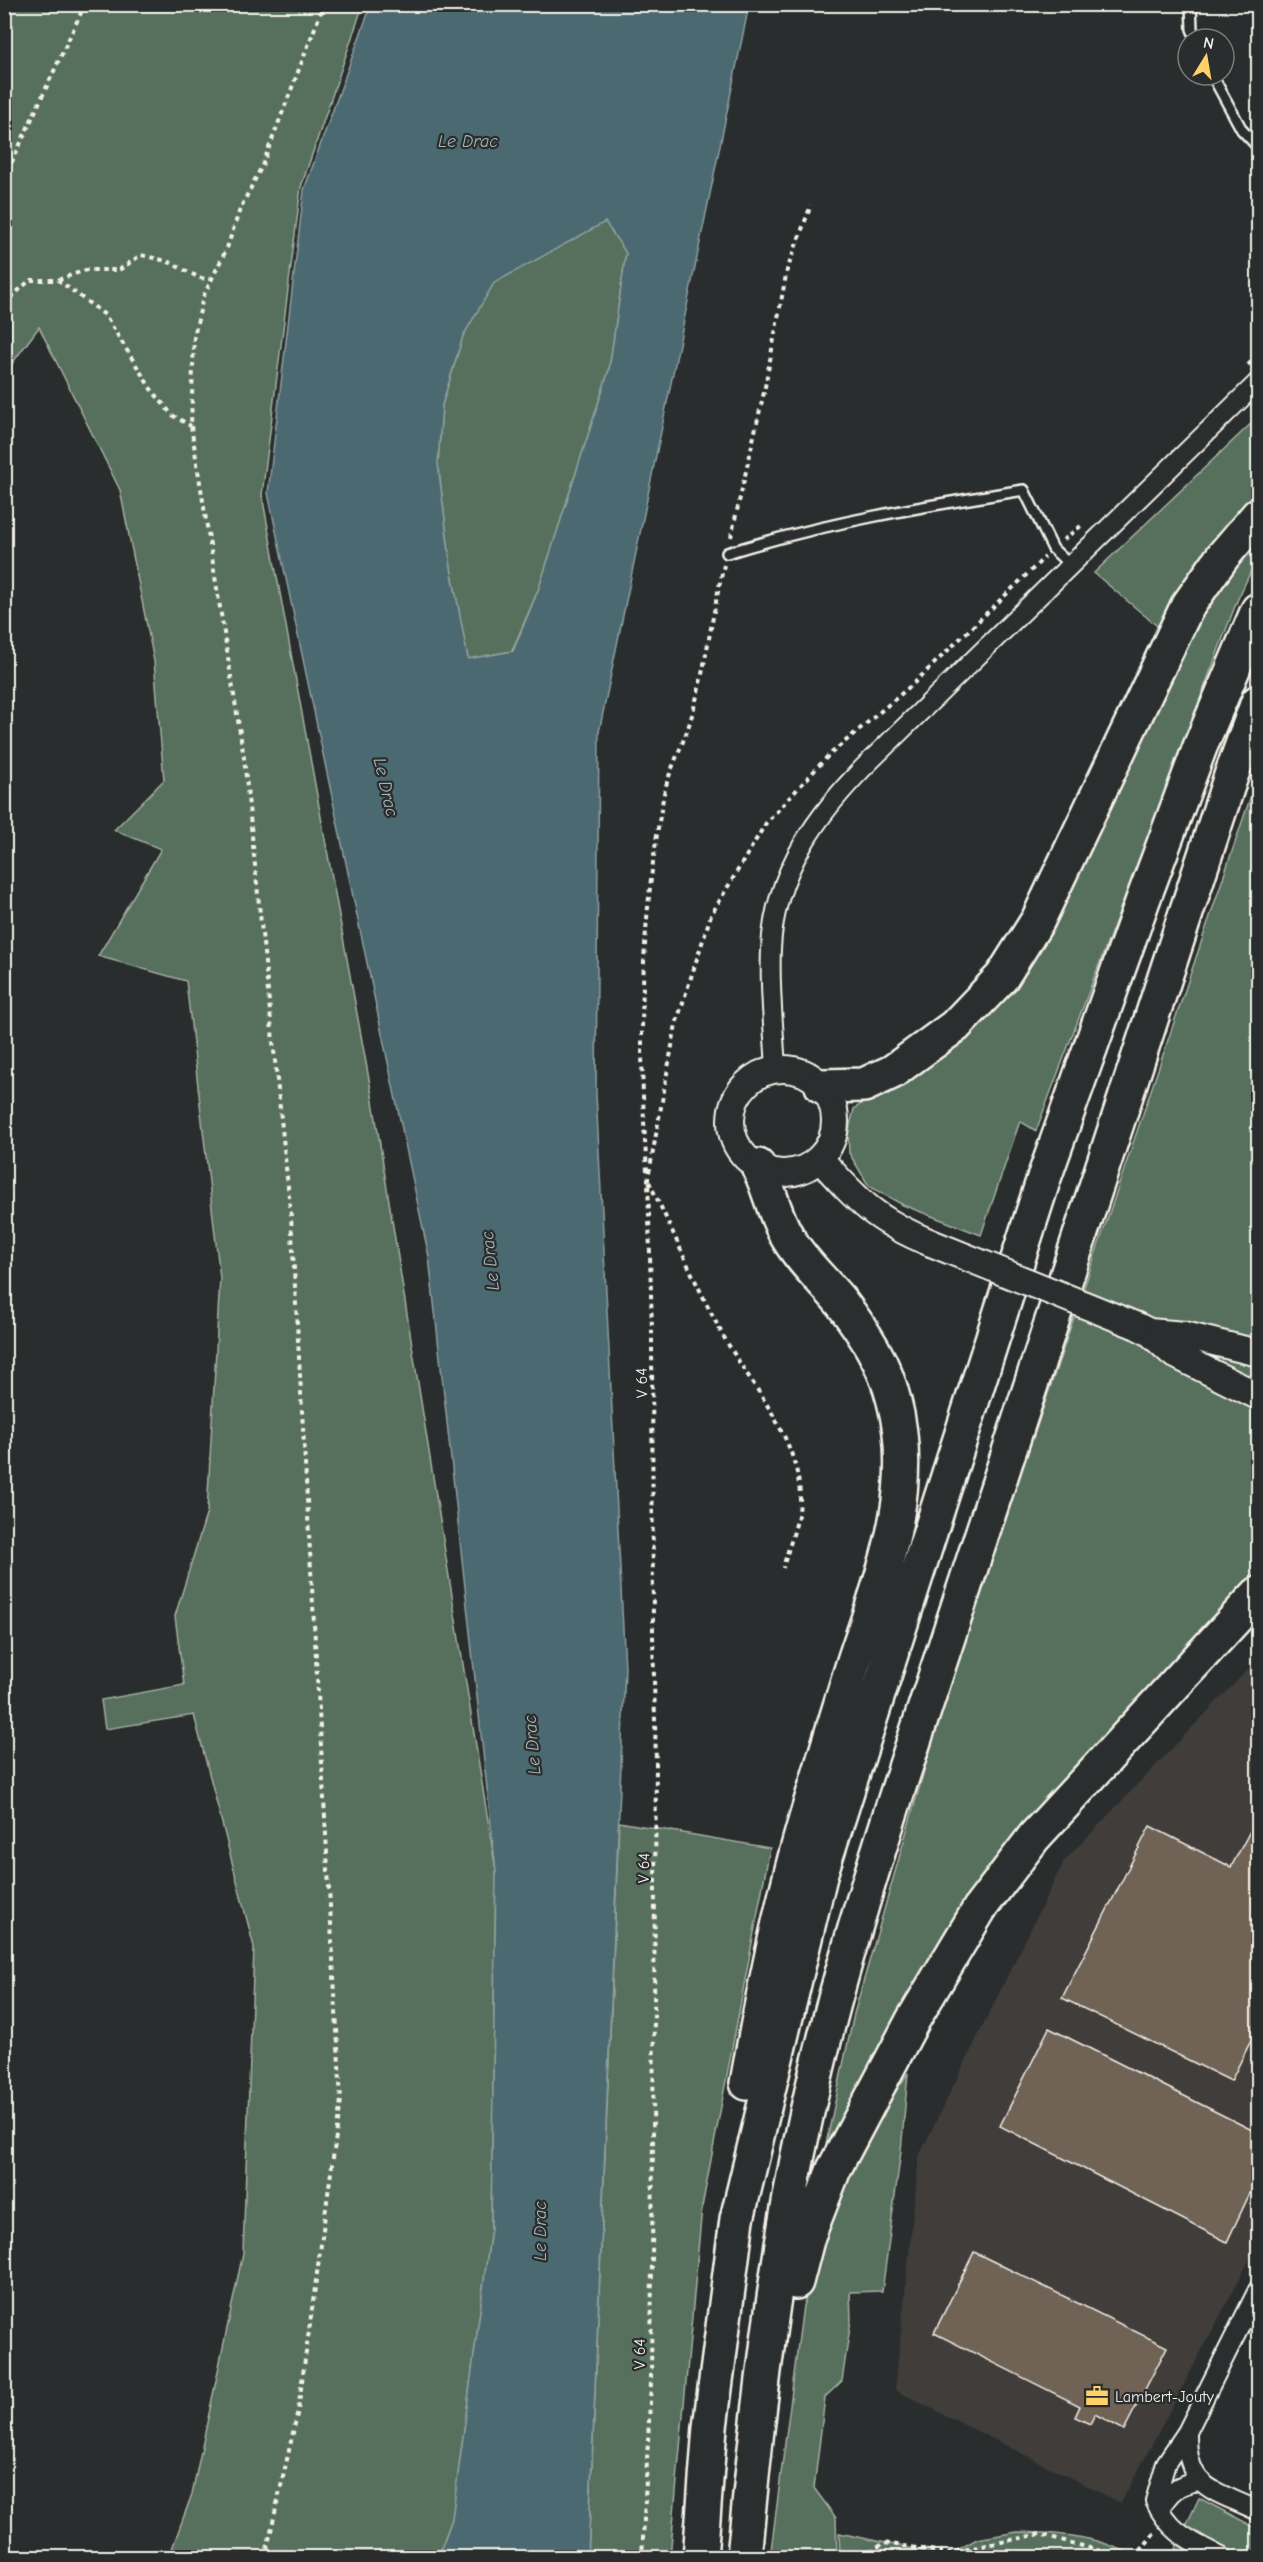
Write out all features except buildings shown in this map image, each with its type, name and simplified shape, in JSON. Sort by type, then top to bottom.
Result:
[{"type":"highway","points":[[822,1086],[864,1085],[892,1072],[955,1026],[1002,977],[1038,920],[1187,607],[1223,556],[1258,515]]},
{"type":"highway","points":[[700,2558],[712,2404],[737,2219],[821,1872],[1044,1178],[1200,747],[1258,610]]},
{"type":"highway","points":[[744,2558],[763,2383],[790,2197],[807,2113],[872,1869],[1224,798],[1258,702]]},
{"type":"highway","points":[[737,2219],[731,2168],[777,1932],[802,1832],[895,1528],[903,1470],[901,1434],[894,1400],[876,1353],[840,1302],[787,1237],[778,1219],[769,1186],[758,1166]]},
{"type":"highway","points":[[763,2383],[783,2336],[808,2236],[820,2202],[896,2051],[952,1952],[980,1908],[1034,1837],[1258,1594]]},
{"type":"main road","points":[[777,1069],[801,1072],[822,1086],[830,1096],[835,1122],[831,1142],[819,1158],[801,1169],[790,1172],[768,1170],[758,1166],[742,1151],[732,1132],[732,1111],[741,1091],[756,1076],[777,1069]]},
{"type":"main road","points":[[819,1158],[851,1194],[883,1221],[930,1243],[1143,1329],[1185,1335],[1258,1353]]},
{"type":"main road","points":[[1143,1329],[1172,1353],[1258,1396]]},
{"type":"street","points":[[777,1069],[771,950],[774,922],[779,898],[802,843],[843,788],[1258,382]]},
{"type":"street","points":[[1223,2558],[1179,2535],[1161,2515],[1155,2501],[1166,2463],[1186,2432],[1258,2290]]},
{"type":"street","points":[[1186,2432],[1189,2465],[1199,2481],[1258,2511]]},
{"type":"street","points":[[1161,2515],[1172,2490],[1185,2483],[1199,2481]]},
{"type":"lane","points":[[1191,4],[1192,27]]},
{"type":"lane","points":[[1219,87],[1242,130],[1258,147]]},
{"type":"lane","points":[[727,554],[782,536],[896,511],[1024,490],[1053,549],[1070,566]]},
{"type":"path","points":[[4,179],[85,4]]},
{"type":"path","points":[[265,2558],[298,2410],[340,2100],[291,1216],[244,758],[192,426],[194,337],[203,297],[227,248],[240,209],[262,166],[324,4]]},
{"type":"path","name":"V 64","points":[[642,2558],[651,2382],[656,1764],[652,1635],[652,1366],[648,1179],[641,1079],[644,938],[650,879],[663,795],[689,724],[764,392],[787,270],[811,205]]},
{"type":"path","points":[[4,304],[30,280],[58,280],[86,270],[119,270],[141,255],[166,261],[200,278],[211,279]]},
{"type":"path","points":[[58,280],[105,315],[151,389],[172,415],[192,426]]},
{"type":"path","points":[[648,1179],[717,1325],[745,1375],[779,1424],[794,1456],[800,1498],[783,1568]]},
{"type":"path","points":[[1135,2558],[1161,2515]]},
{"type":"path","points":[[862,2558],[884,2543],[949,2553],[1040,2534],[1125,2558]]},
{"type":"shaded area","points":[[1258,1659],[1258,2244],[1121,2503],[895,2390],[919,2156],[1064,1861]]},
{"type":"green space","points":[[5,5],[363,5],[301,187],[262,495],[373,1101],[496,1871],[491,2229],[452,2519],[438,2557],[169,2557],[192,2494],[243,2253],[254,1947],[194,1715],[105,1729],[101,1700],[184,1685],[175,1616],[207,1512],[220,1278],[186,981],[98,956],[161,849],[114,830],[164,780],[154,661],[120,490],[39,327],[5,373]]},
{"type":"green space","points":[[605,221],[626,252],[609,370],[539,588],[512,651],[468,659],[451,568],[438,464],[442,405],[463,336],[494,282]]},
{"type":"green space","points":[[1258,417],[1258,490],[1162,630],[1094,573]]},
{"type":"green space","points":[[1258,530],[1258,556],[1237,601],[1036,1131],[1020,1121],[981,1235],[903,1205],[869,1186],[849,1153],[848,1134],[854,1109],[924,1061],[1005,989],[1206,591]]},
{"type":"green space","points":[[1258,775],[1258,1139],[1255,1171],[1258,1218],[1258,1570],[1063,1785],[817,2186],[854,2014],[948,1688]]},
{"type":"green space","points":[[619,1822],[770,1848],[702,2207],[670,2557],[588,2558]]},
{"type":"green space","points":[[908,2073],[901,2151],[882,2291],[850,2292],[851,2320],[842,2381],[825,2397],[814,2488],[836,2518],[837,2557],[770,2558],[803,2306],[858,2148]]},
{"type":"green space","points":[[1199,2498],[1258,2529],[1258,2557],[1171,2558]]},
{"type":"green space","points":[[1017,2532],[1048,2533],[1093,2540],[1136,2557],[840,2557],[839,2533],[947,2556],[977,2539]]},
{"type":"water","name":"Le Drac","points":[[371,5],[749,5],[599,732],[596,1093],[625,1668],[588,2557],[438,2557],[452,2519],[491,2229],[496,1871],[429,1257],[268,493],[304,190]],"holes":[[[605,222],[626,253],[609,370],[539,588],[513,651],[468,659],[451,568],[438,464],[442,405],[463,336],[494,283]]]},
{"type":"place","name":"Lambert-Jouty","points":[[1097,2396]]}]
